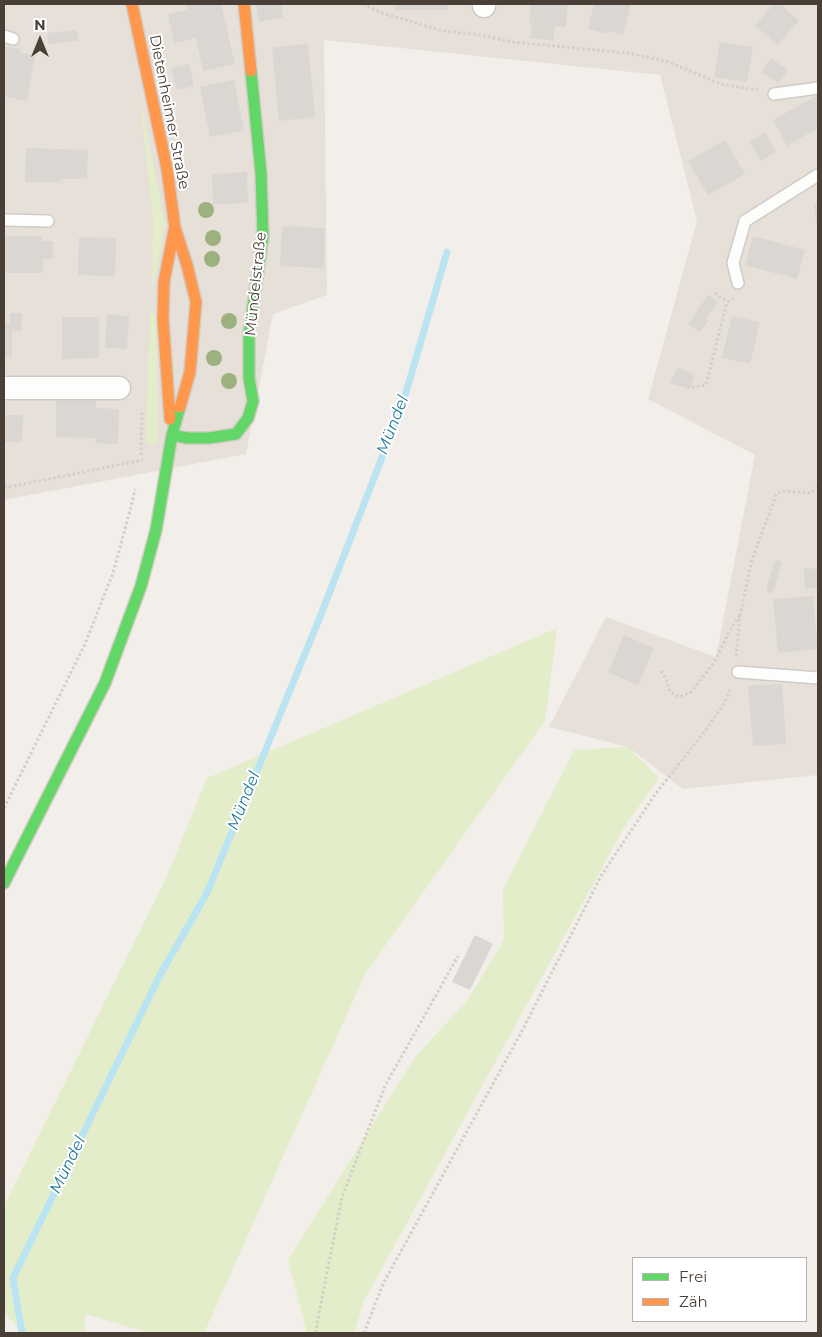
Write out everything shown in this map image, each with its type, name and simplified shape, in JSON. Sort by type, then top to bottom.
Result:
[{"type":"main road","name":"Dietenheimer Straße","points":[[132,4],[168,169],[175,228],[196,302],[190,372],[172,435]]},
{"type":"main road","name":"Mündelstraße","points":[[172,435],[187,438],[208,438],[236,434],[248,418],[253,400],[249,378],[249,334],[263,236],[261,173],[244,4]]},
{"type":"main road","name":"Dietenheimer Straße","points":[[172,435],[163,320],[164,282],[175,228]]},
{"type":"main road","points":[[4,883],[105,683],[142,586],[156,530],[172,435]]},
{"type":"street","points":[[4,388],[119,388]]},
{"type":"lane","points":[[774,94],[818,88]]},
{"type":"lane","points":[[738,283],[734,263],[745,221],[818,175]]},
{"type":"lane","points":[[4,220],[48,220]]},
{"type":"lane","points":[[738,672],[818,678]]},
{"type":"path","points":[[363,4],[382,13],[444,31],[512,42],[628,53],[666,61],[722,84],[774,94]]},
{"type":"path","points":[[692,387],[706,385],[727,302],[742,293],[738,283]]},
{"type":"path","points":[[715,293],[727,302]]},
{"type":"path","points":[[139,470],[142,411]]},
{"type":"path","points":[[4,488],[141,460],[168,460]]},
{"type":"path","points":[[364,1333],[383,1284],[522,1031],[601,876],[654,796],[708,727],[725,702],[738,672],[736,658],[740,616],[752,559],[777,493],[784,491],[811,493],[818,487]]},
{"type":"path","points":[[4,808],[84,644],[113,573],[135,489]]},
{"type":"path","points":[[661,670],[670,692],[679,697],[691,692],[714,663],[730,630],[740,616]]},
{"type":"path","points":[[316,1333],[342,1197],[385,1086],[458,956]]},
{"type":"shaded area","points":[[4,4],[818,4],[818,775],[683,789],[628,747],[549,727],[606,617],[716,657],[755,455],[648,399],[697,221],[660,75],[324,40],[327,295],[273,314],[246,454],[4,500]]},
{"type":"green space","points":[[139,92],[165,225],[152,295],[153,217]]},
{"type":"green space","points":[[150,311],[156,316],[158,443],[146,444]]},
{"type":"green space","points":[[557,628],[545,721],[365,974],[204,1333],[150,1333],[85,1314],[85,1333],[22,1333],[4,1311],[4,1206],[168,874],[207,778]]},
{"type":"green space","points":[[628,747],[659,778],[625,826],[364,1301],[354,1333],[307,1333],[288,1260],[415,1057],[467,1001],[504,940],[503,890],[574,750]]},
{"type":"building","points":[[186,4],[221,4],[235,64],[203,71],[196,38],[174,43],[168,14],[187,10]]},
{"type":"building","points":[[256,4],[281,4],[283,18],[259,22]]},
{"type":"building","points":[[395,4],[447,4],[447,10],[395,10]]},
{"type":"building","points":[[531,4],[568,4],[566,27],[555,26],[553,41],[530,38],[532,23],[529,23]]},
{"type":"building","points":[[594,4],[631,4],[623,35],[608,31],[607,34],[588,29]]},
{"type":"building","points":[[774,4],[780,4],[799,21],[777,45],[755,25]]},
{"type":"building","points":[[77,30],[79,41],[48,44],[47,33]]},
{"type":"building","points":[[720,42],[753,47],[747,82],[714,77]]},
{"type":"building","points":[[308,44],[315,117],[279,121],[272,47]]},
{"type":"building","points":[[4,46],[21,49],[20,53],[35,55],[27,101],[4,96]]},
{"type":"building","points":[[771,58],[788,70],[779,83],[761,72]]},
{"type":"building","points":[[189,64],[194,86],[177,90],[171,68]]},
{"type":"building","points":[[234,80],[244,131],[210,137],[200,87]]},
{"type":"building","points":[[816,96],[818,100],[818,128],[787,146],[773,120]]},
{"type":"building","points":[[765,132],[776,152],[761,161],[750,142]]},
{"type":"building","points":[[725,140],[745,174],[708,195],[688,161]]},
{"type":"building","points":[[26,148],[88,150],[87,179],[61,179],[61,182],[25,182]]},
{"type":"building","points":[[247,172],[248,203],[213,204],[212,174]]},
{"type":"building","points":[[814,205],[818,205],[818,224],[817,224]]},
{"type":"building","points":[[282,226],[325,228],[324,268],[280,266]]},
{"type":"building","points":[[4,236],[42,236],[42,241],[53,241],[53,259],[43,259],[43,273],[4,273]]},
{"type":"building","points":[[753,236],[805,250],[797,279],[745,265]]},
{"type":"building","points":[[79,237],[116,238],[115,276],[78,275]]},
{"type":"building","points":[[708,295],[718,302],[706,319],[709,320],[700,332],[688,324]]},
{"type":"building","points":[[10,313],[22,313],[21,331],[12,331],[12,357],[4,357],[4,323],[10,323]]},
{"type":"building","points":[[107,314],[129,316],[127,349],[105,348]]},
{"type":"building","points":[[732,316],[760,322],[750,364],[722,358]]},
{"type":"building","points":[[62,317],[99,317],[99,358],[62,359]]},
{"type":"building","points":[[677,368],[695,374],[690,389],[670,383]]},
{"type":"building","points":[[56,395],[96,396],[96,408],[119,409],[118,444],[95,443],[95,438],[56,437]]},
{"type":"building","points":[[4,415],[23,415],[22,442],[4,442]]},
{"type":"building","points":[[775,560],[782,562],[773,593],[766,591]]},
{"type":"building","points":[[818,568],[818,588],[805,589],[804,569]]},
{"type":"building","points":[[813,596],[818,649],[778,653],[773,599]]},
{"type":"building","points":[[624,635],[654,648],[638,685],[608,672]]},
{"type":"building","points":[[782,684],[786,744],[753,746],[748,686]]},
{"type":"building","points":[[475,935],[493,944],[470,990],[452,982]]},
{"type":"waterway","name":"Mündel","points":[[22,1333],[13,1278],[160,975],[207,893],[320,617],[402,406],[447,252]]},
{"type":"traffic: fast","points":[[172,435],[187,438],[209,438],[236,434],[248,418],[253,401],[249,378],[249,334],[263,236],[261,173],[251,71]]},
{"type":"traffic: fast","points":[[4,883],[105,683],[141,586],[156,530],[172,435],[180,407]]},
{"type":"traffic: slow","points":[[132,4],[167,169],[175,228],[196,302],[190,372],[180,407]]},
{"type":"traffic: slow","points":[[244,4],[251,71]]},
{"type":"traffic: slow","points":[[170,419],[163,319],[164,282],[174,230]]}]
